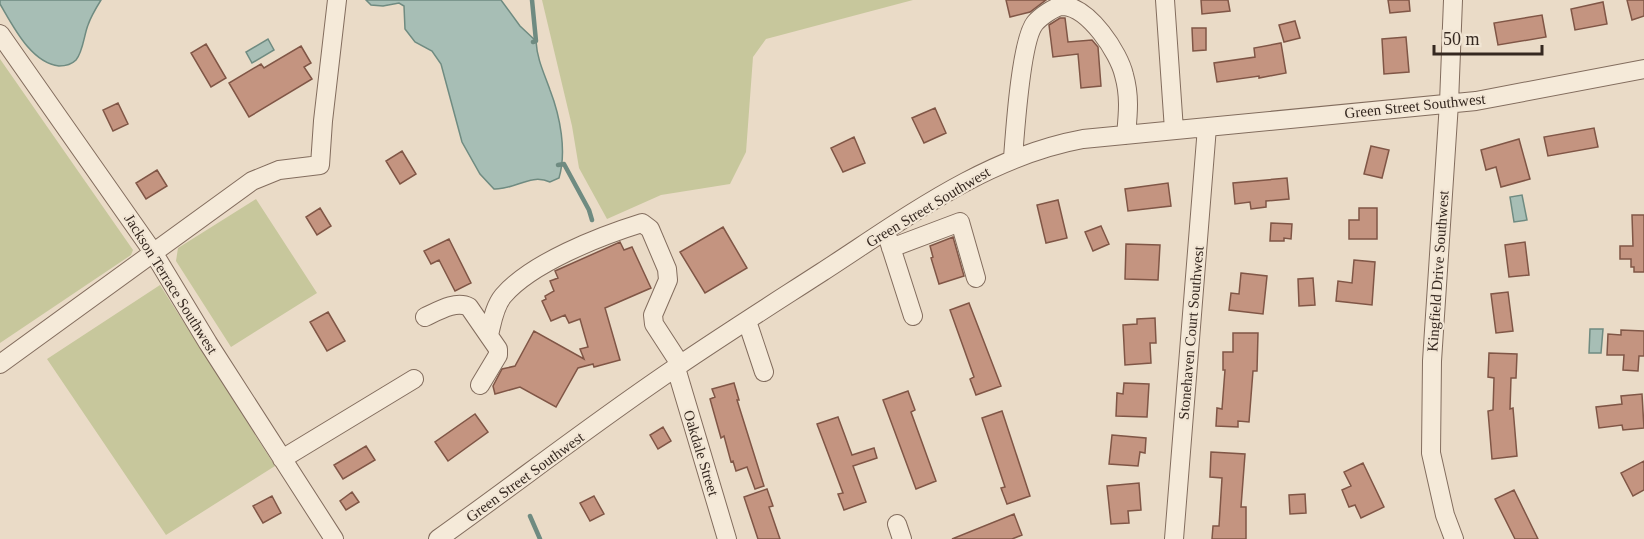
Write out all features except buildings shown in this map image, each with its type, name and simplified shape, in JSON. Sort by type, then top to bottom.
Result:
[{"type":"street","points":[[0,364],[252,181],[279,170],[320,165],[322,121],[337,0]]},
{"type":"street","points":[[1165,0],[1173,130]]},
{"type":"street","name":"Kingfield Drive Southwest","points":[[1453,0],[1449,103],[1432,361],[1431,453],[1445,515],[1454,539]]},
{"type":"street","points":[[1013,158],[1026,45],[1035,23],[1054,8],[1063,6],[1077,11],[1096,26],[1117,55],[1124,73],[1129,100],[1126,135]]},
{"type":"street","name":"Jackson Terrace Southwest","points":[[0,34],[153,252],[208,343],[334,539]]},
{"type":"street","name":"Green Street Southwest","points":[[438,539],[678,366],[747,321],[888,239],[954,188],[1013,158],[1054,145],[1126,135],[1476,101],[1644,69]]},
{"type":"street","name":"Stonehaven Court Southwest","points":[[1174,539],[1207,127]]},
{"type":"street","points":[[913,316],[888,239],[960,222],[976,278]]},
{"type":"street","name":"Oakdale Street","points":[[489,335],[497,305],[503,296],[534,270],[583,246],[642,223],[650,229],[667,269],[668,280],[653,315],[654,324],[678,366],[727,539]]},
{"type":"street","points":[[425,317],[456,304],[469,307],[498,349],[498,355],[480,385]]},
{"type":"street","points":[[747,321],[764,372]]},
{"type":"street","points":[[282,459],[414,379]]},
{"type":"green space","points":[[542,0],[913,0],[766,39],[753,57],[746,152],[730,184],[661,195],[607,219],[579,168],[572,126]]},
{"type":"green space","points":[[0,59],[133,250],[131,255],[0,343]]},
{"type":"green space","points":[[256,199],[317,293],[231,347],[176,261],[178,248]]},
{"type":"green space","points":[[160,285],[275,466],[166,535],[47,359]]},
{"type":"shaded area","points":[[0,0],[101,0],[89,22],[78,57],[70,64],[59,66],[49,63],[31,51],[11,23]]},
{"type":"shaded area","points":[[366,0],[501,0],[520,26],[536,41],[539,60],[554,100],[559,122],[562,157],[559,178],[550,182],[536,179],[502,189],[494,189],[480,174],[462,142],[441,64],[432,51],[415,42],[405,29],[404,6],[399,3],[383,6],[371,5]]},
{"type":"shaded area","points":[[268,39],[274,50],[252,63],[246,52]]},
{"type":"shaded area","points":[[1522,195],[1527,220],[1514,222],[1510,197]]},
{"type":"shaded area","points":[[1590,329],[1603,329],[1601,353],[1589,353]]},
{"type":"waterway","points":[[532,0],[536,41],[533,42]]},
{"type":"waterway","points":[[558,165],[564,164],[592,220]]},
{"type":"waterway","points":[[530,516],[540,539]]}]
